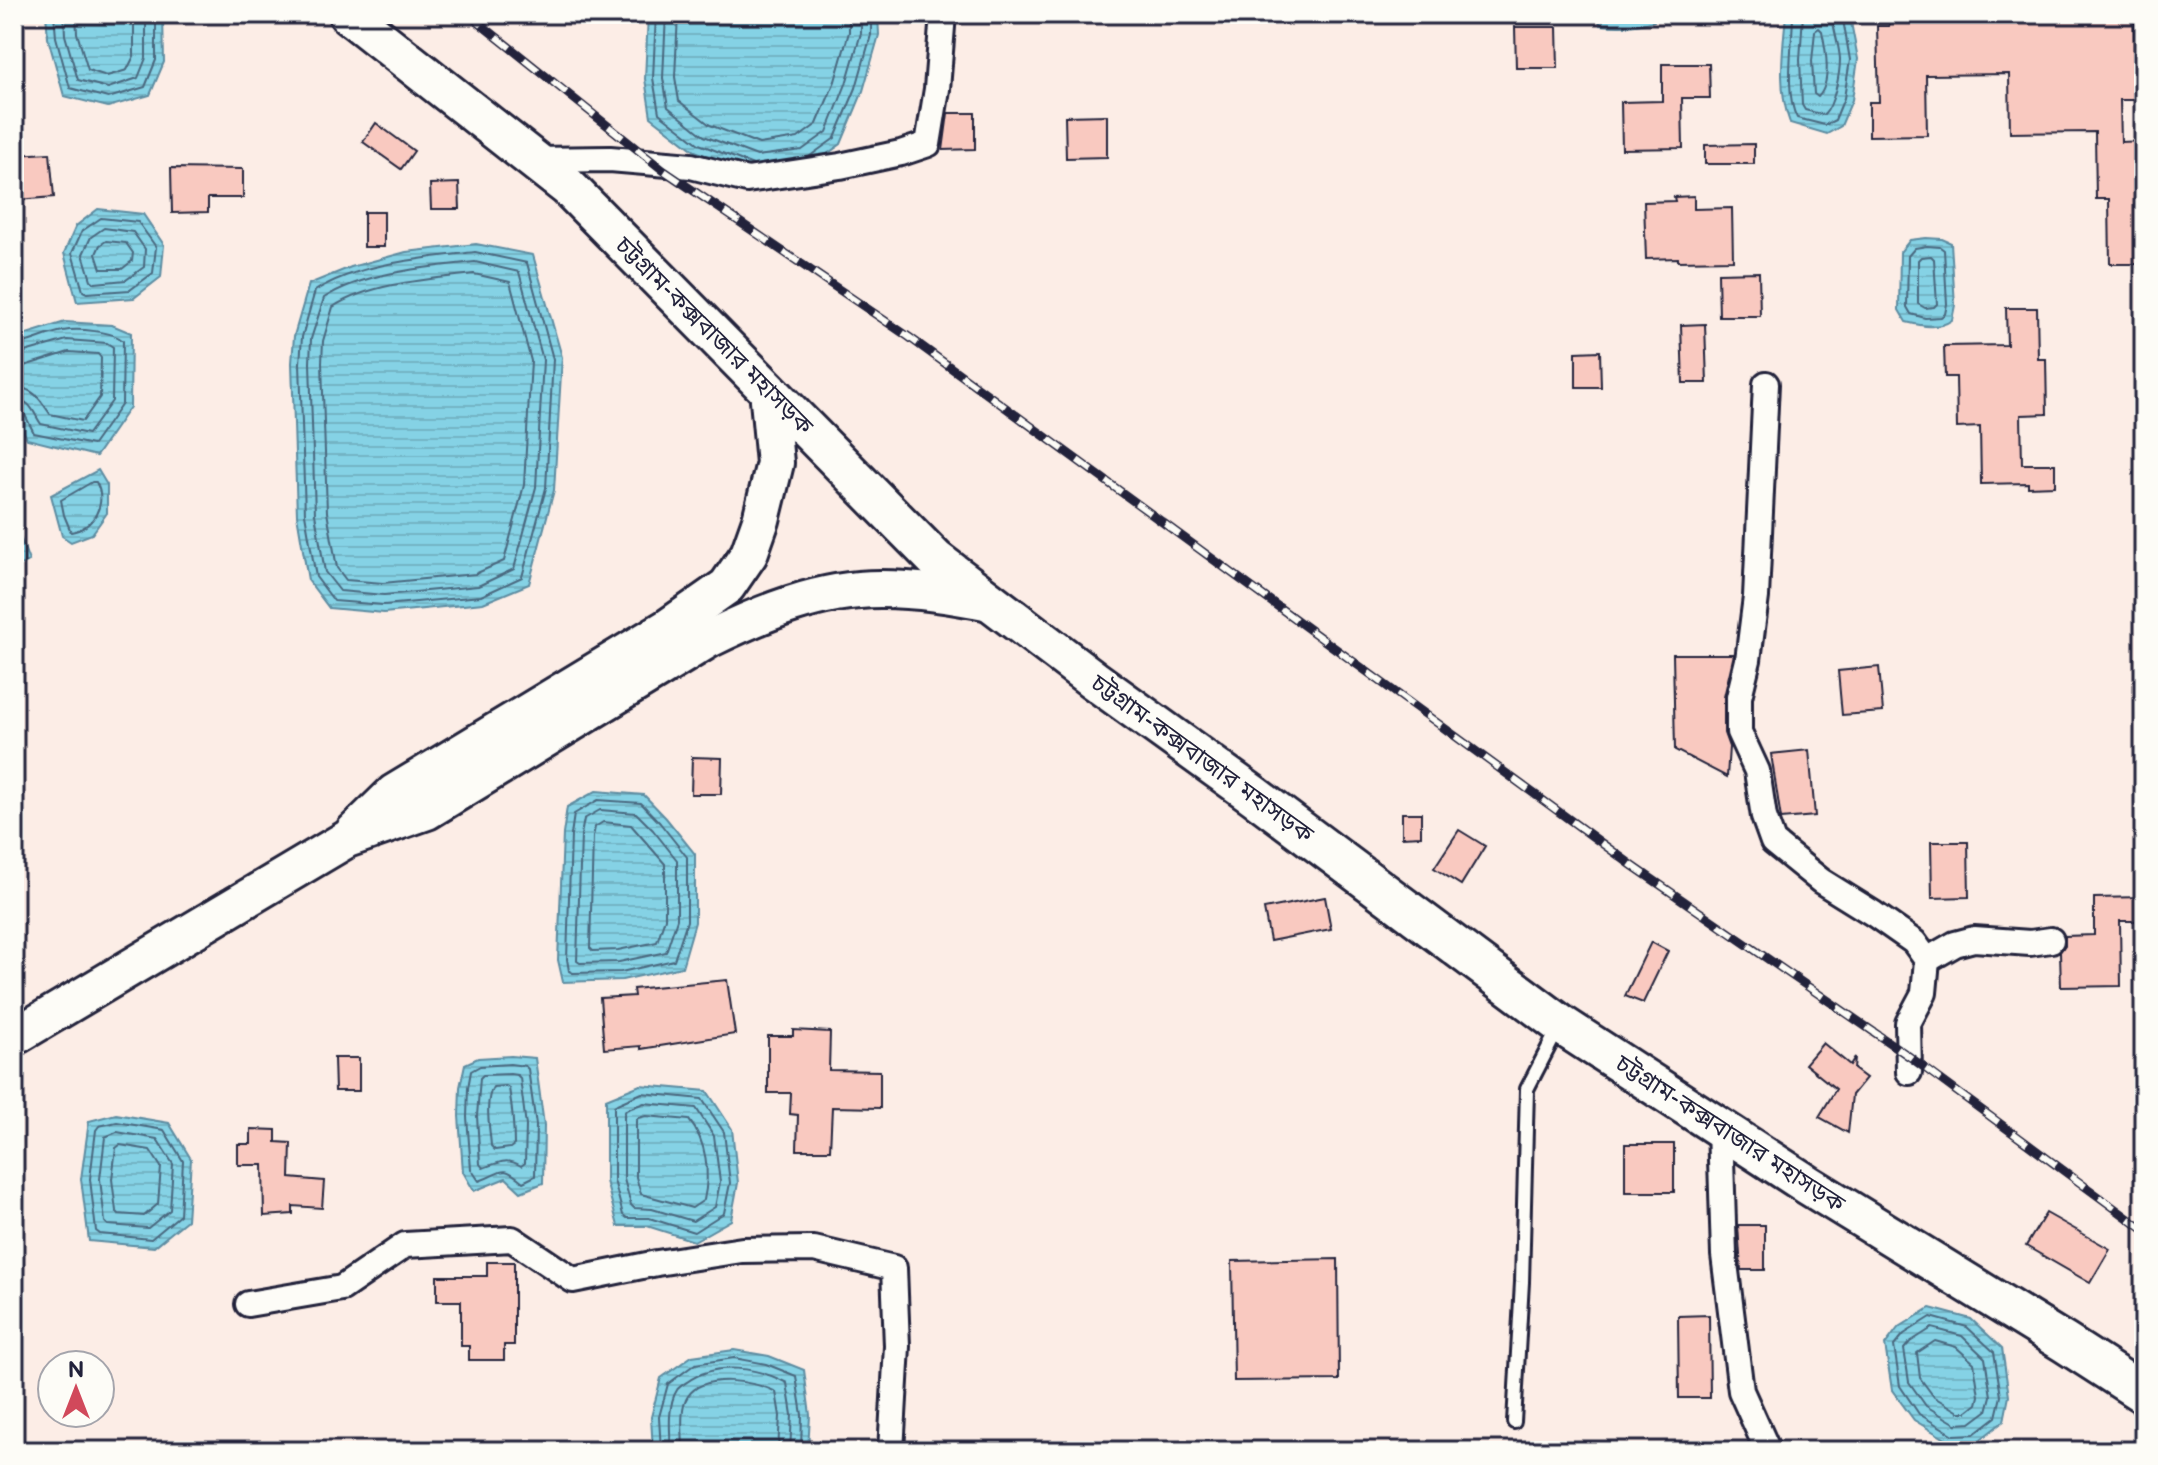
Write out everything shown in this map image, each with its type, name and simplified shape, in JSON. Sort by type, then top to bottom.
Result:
[{"type":"highway","name":"চট্টগ্রাম-কক্সবাজার মহাসড়ক","points":[[348,14],[568,187],[936,560],[1560,1024],[1808,1185],[2144,1394]]},
{"type":"main road","points":[[347,839],[394,793],[667,628],[727,586],[749,554],[775,463],[768,389]]},
{"type":"main road","points":[[14,1037],[347,839],[427,811],[709,639],[742,623],[822,596],[878,589],[934,592],[991,602]]},
{"type":"street","points":[[533,160],[610,159],[691,166],[747,180],[840,166],[928,144],[937,89],[943,14]]},
{"type":"street","points":[[1766,384],[1756,597],[1748,660],[1739,697],[1739,732],[1757,771],[1764,817],[1773,842],[1821,881],[1914,942],[1927,960],[1924,993],[1908,1023],[1909,1072]]},
{"type":"street","points":[[1927,960],[1955,944],[1974,939],[2030,943],[2051,940]]},
{"type":"street","points":[[1720,1128],[1724,1255],[1741,1391],[1768,1451]]},
{"type":"street","points":[[248,1304],[342,1288],[405,1245],[512,1239],[573,1280],[742,1250],[814,1249],[894,1268],[897,1346],[891,1451]]},
{"type":"lane","points":[[1514,1422],[1522,1282],[1527,1089],[1560,1024]]},
{"type":"water","points":[[46,14],[163,14],[164,62],[150,95],[108,107],[64,96],[48,38]]},
{"type":"water","points":[[648,14],[878,14],[879,35],[863,91],[841,144],[809,167],[756,175],[695,151],[651,117],[645,79]]},
{"type":"water","points":[[1595,14],[1658,14],[1654,21],[1621,26],[1601,25]]},
{"type":"water","points":[[1786,14],[1848,14],[1850,17],[1858,59],[1852,100],[1841,126],[1827,134],[1790,123],[1782,83]]},
{"type":"water","points":[[98,209],[143,214],[164,245],[161,277],[134,298],[77,302],[64,253],[76,226]]},
{"type":"water","points":[[1926,238],[1951,243],[1955,305],[1952,320],[1936,326],[1906,322],[1899,310],[1900,252],[1910,240]]},
{"type":"water","points":[[476,244],[533,255],[562,357],[554,490],[529,584],[483,603],[384,613],[329,608],[308,580],[297,515],[292,363],[294,336],[309,284],[351,267],[406,252]]},
{"type":"water","points":[[65,322],[112,325],[131,333],[130,407],[96,456],[27,439],[14,410],[14,338]]},
{"type":"water","points":[[98,470],[107,485],[107,513],[92,534],[71,542],[62,536],[51,495]]},
{"type":"water","points":[[14,494],[19,534],[29,561],[14,568]]},
{"type":"water","points":[[596,791],[644,795],[695,854],[695,922],[682,967],[622,980],[563,982],[558,960],[563,834],[567,807]]},
{"type":"water","points":[[478,1058],[535,1058],[544,1125],[543,1183],[521,1192],[506,1178],[474,1191],[463,1172],[459,1116],[465,1064]]},
{"type":"water","points":[[640,1085],[707,1091],[732,1129],[738,1183],[731,1220],[694,1241],[647,1226],[618,1226],[606,1181],[606,1099]]},
{"type":"water","points":[[116,1114],[169,1123],[191,1159],[187,1220],[154,1247],[89,1241],[81,1179],[89,1121]]},
{"type":"water","points":[[1930,1308],[1971,1319],[2002,1348],[2009,1396],[2004,1421],[1977,1442],[1952,1443],[1914,1420],[1892,1390],[1885,1345],[1898,1328]]},
{"type":"water","points":[[734,1350],[769,1356],[804,1370],[810,1415],[808,1451],[653,1451],[651,1417],[661,1378],[692,1356]]},
{"type":"building","points":[[1889,14],[2134,14],[2135,100],[2120,100],[2121,142],[2144,141],[2144,264],[2110,264],[2109,199],[2096,199],[2095,132],[2010,133],[2009,74],[1926,75],[1927,135],[1869,136],[1869,102],[1879,102],[1877,26],[1889,26]]},
{"type":"building","points":[[1515,27],[1557,27],[1558,68],[1516,68]]},
{"type":"building","points":[[1662,64],[1709,64],[1710,98],[1682,98],[1683,148],[1622,149],[1621,102],[1662,101]]},
{"type":"building","points":[[948,113],[975,113],[975,149],[943,150]]},
{"type":"building","points":[[1107,115],[1107,157],[1066,158],[1065,116]]},
{"type":"building","points":[[376,123],[414,151],[401,169],[363,142]]},
{"type":"building","points":[[1754,144],[1754,164],[1705,164],[1705,145]]},
{"type":"building","points":[[50,153],[54,197],[18,200],[14,155]]},
{"type":"building","points":[[171,168],[243,169],[243,198],[208,198],[208,212],[172,213]]},
{"type":"building","points":[[459,183],[460,209],[431,209],[430,184]]},
{"type":"building","points":[[1694,196],[1694,209],[1732,208],[1733,260],[1646,259],[1644,202],[1675,201],[1674,197]]},
{"type":"building","points":[[364,212],[384,212],[384,247],[364,247]]},
{"type":"building","points":[[1759,272],[1760,316],[1719,316],[1718,273]]},
{"type":"building","points":[[2006,308],[2037,308],[2038,359],[2046,359],[2047,414],[2021,415],[2022,464],[2055,464],[2055,486],[1981,484],[1980,427],[1957,428],[1956,377],[1945,377],[1944,346],[2007,345]]},
{"type":"building","points":[[1705,324],[1707,383],[1683,383],[1681,325]]},
{"type":"building","points":[[1600,351],[1601,387],[1576,387],[1576,352]]},
{"type":"building","points":[[1673,654],[1734,654],[1724,697],[1724,733],[1729,747],[1727,777],[1675,750]]},
{"type":"building","points":[[1879,667],[1883,712],[1842,715],[1838,671]]},
{"type":"building","points":[[1809,750],[1815,816],[1781,819],[1771,754]]},
{"type":"building","points":[[692,757],[722,758],[721,794],[691,794]]},
{"type":"building","points":[[1402,813],[1421,813],[1421,836],[1402,837]]},
{"type":"building","points":[[1459,830],[1485,846],[1461,885],[1434,868]]},
{"type":"building","points":[[1931,842],[1968,842],[1969,897],[1932,898]]},
{"type":"building","points":[[1325,897],[1331,929],[1270,941],[1264,909]]},
{"type":"building","points":[[2144,897],[2144,921],[2120,921],[2121,986],[2061,987],[2060,952],[2065,945],[2065,936],[2094,935],[2094,898]]},
{"type":"building","points":[[1651,942],[1668,951],[1643,1003],[1625,996]]},
{"type":"building","points":[[727,980],[735,1034],[641,1049],[641,1046],[604,1049],[600,998],[634,996],[633,989]]},
{"type":"building","points":[[793,1030],[830,1032],[829,1070],[880,1071],[880,1108],[832,1107],[830,1150],[797,1150],[798,1115],[790,1114],[791,1093],[768,1093],[768,1036],[793,1036]]},
{"type":"building","points":[[1823,1043],[1850,1065],[1855,1057],[1854,1069],[1866,1078],[1852,1095],[1848,1133],[1819,1117],[1836,1089],[1805,1064]]},
{"type":"building","points":[[334,1058],[359,1058],[359,1091],[335,1091]]},
{"type":"building","points":[[251,1129],[276,1130],[276,1142],[291,1143],[290,1178],[324,1181],[322,1208],[293,1206],[293,1214],[264,1216],[263,1165],[238,1165],[238,1144],[251,1144]]},
{"type":"building","points":[[1625,1144],[1674,1144],[1674,1192],[1625,1192]]},
{"type":"building","points":[[2046,1213],[2110,1249],[2090,1283],[2026,1246]]},
{"type":"building","points":[[1738,1225],[1765,1225],[1765,1270],[1741,1270]]},
{"type":"building","points":[[1338,1259],[1339,1380],[1234,1381],[1232,1261]]},
{"type":"building","points":[[487,1262],[514,1262],[514,1345],[504,1345],[504,1360],[469,1360],[469,1346],[461,1346],[461,1301],[437,1301],[437,1276],[487,1276]]},
{"type":"building","points":[[1709,1315],[1710,1398],[1679,1398],[1678,1316]]},
{"type":"railway","points":[[468,14],[663,170],[909,337],[1633,866],[1910,1057],[2144,1230]]}]
